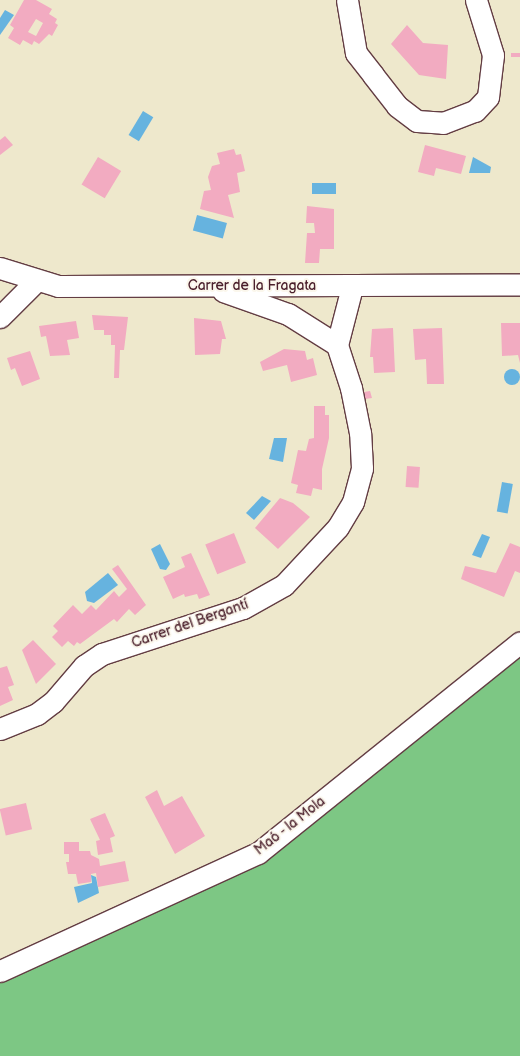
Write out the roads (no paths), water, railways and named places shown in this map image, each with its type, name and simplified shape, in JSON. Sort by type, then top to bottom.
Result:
[{"type":"street","points":[[347,0],[356,52],[397,106],[417,121],[443,123],[476,111],[488,97],[493,55],[476,0]]},
{"type":"street","name":"Carrer de la Fragata","points":[[0,268],[36,281],[58,286],[352,287],[520,284]]},
{"type":"street","points":[[0,316],[36,281]]},
{"type":"street","points":[[208,286],[288,314],[337,345],[352,287]]},
{"type":"street","name":"Carrer del Bergantí","points":[[0,728],[8,728],[42,710],[84,666],[102,654],[244,608],[284,584],[317,552],[353,502],[362,468],[360,433],[351,388],[337,345]]},
{"type":"street","name":"Maó - la Mola","points":[[0,971],[258,853],[520,642]]},
{"type":"water","points":[[5,10],[14,15],[0,35],[0,18]]},
{"type":"water","points":[[143,111],[153,117],[139,141],[129,135]]},
{"type":"water","points":[[473,157],[491,167],[490,173],[469,173]]},
{"type":"water","points":[[312,183],[336,183],[336,194],[312,194]]},
{"type":"water","points":[[197,215],[227,223],[223,238],[193,230]]},
{"type":"water","points":[[509,369],[515,369],[520,374],[518,383],[509,385],[504,380],[504,374]]},
{"type":"water","points":[[274,438],[287,438],[283,462],[269,459]]},
{"type":"water","points":[[502,482],[513,484],[508,513],[497,512]]},
{"type":"water","points":[[262,496],[271,501],[254,520],[246,513]]},
{"type":"water","points":[[482,534],[490,537],[481,558],[472,555]]},
{"type":"water","points":[[160,544],[170,564],[166,570],[160,569],[151,549]]},
{"type":"water","points":[[108,573],[118,585],[94,603],[87,601],[85,592]]},
{"type":"water","points":[[91,875],[96,877],[99,893],[78,903],[74,887],[92,883]]}]
